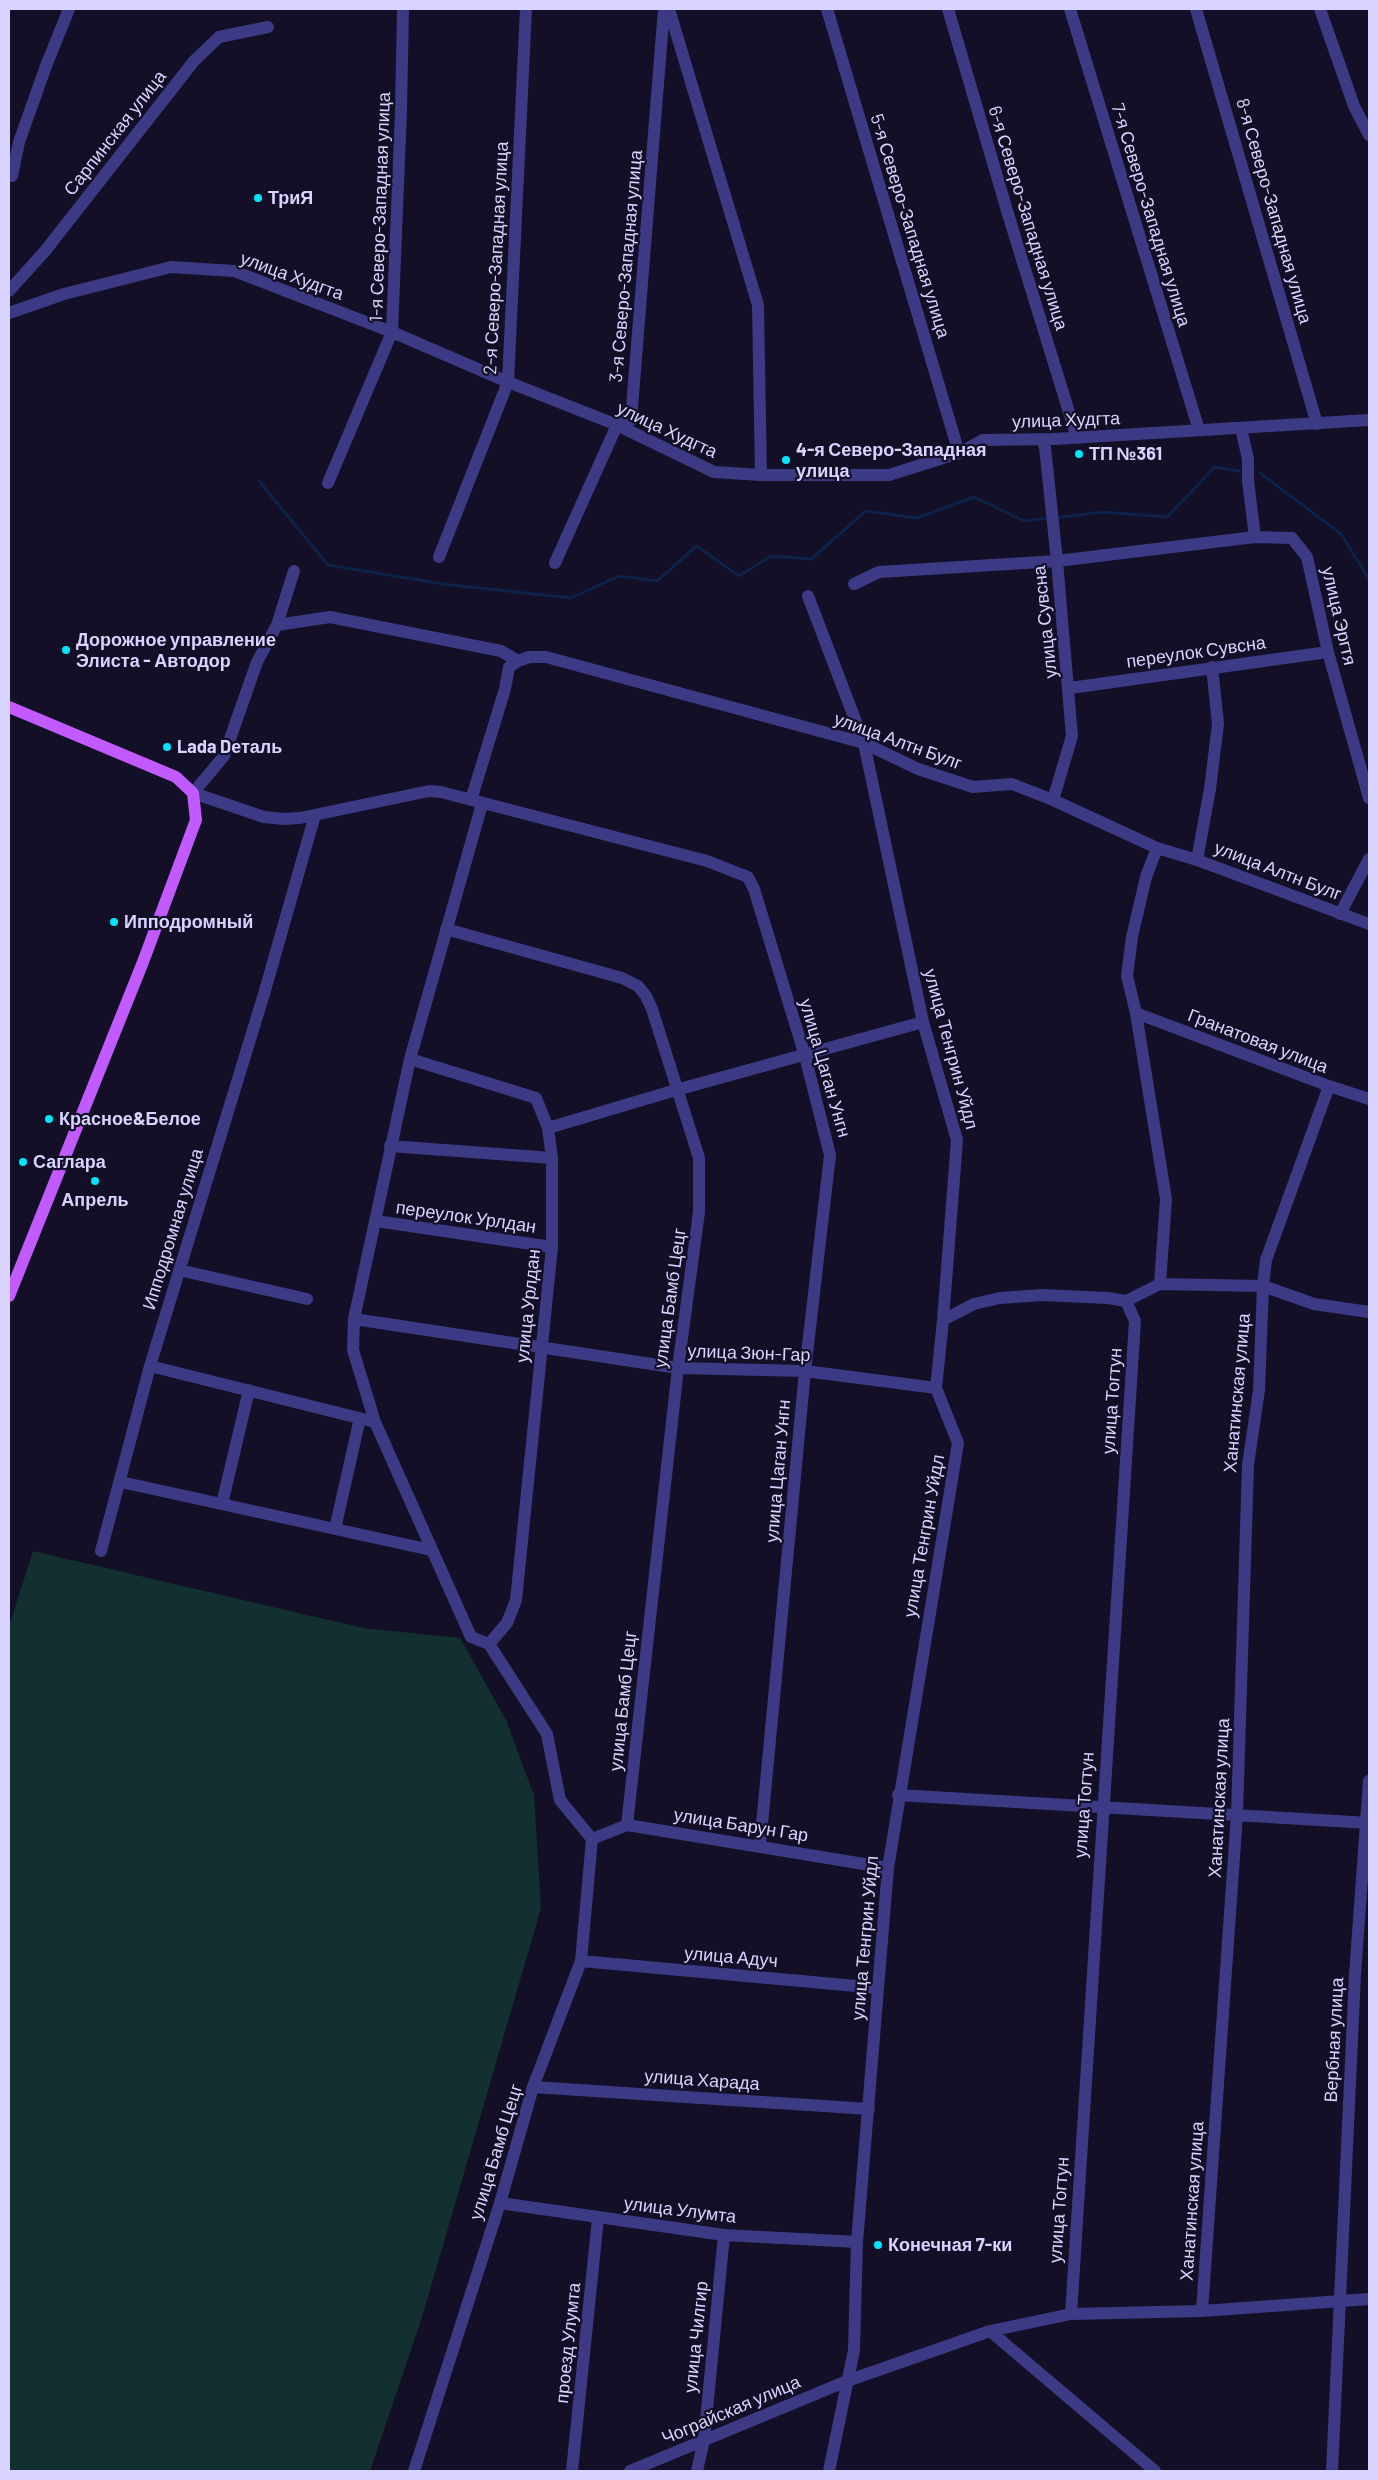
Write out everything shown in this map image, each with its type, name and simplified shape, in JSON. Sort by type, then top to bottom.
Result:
[{"type":"main road","points":[[9,707],[176,777],[193,794],[196,820],[143,962],[9,1296]]},
{"type":"street","points":[[12,176],[19,142],[69,9]]},
{"type":"street","name":"1-я Северо-Западная улица","points":[[328,483],[392,332],[402,111],[402,9]]},
{"type":"street","name":"2-я Северо-Западная улица","points":[[439,556],[508,382],[526,9]]},
{"type":"street","name":"3-я Северо-Западная улица","points":[[555,562],[617,425],[631,420],[664,9]]},
{"type":"street","points":[[669,9],[758,304],[761,475]]},
{"type":"street","name":"5-я Северо-Западная улица","points":[[827,9],[959,453]]},
{"type":"street","name":"6-я Северо-Западная улица","points":[[948,9],[1008,214],[1077,438]]},
{"type":"street","name":"7-я Северо-Западная улица","points":[[1070,9],[1199,430]]},
{"type":"street","name":"8-я Северо-Западная улица","points":[[1196,9],[1317,424]]},
{"type":"street","points":[[1320,9],[1354,106],[1369,135]]},
{"type":"street","name":"Сарпинская улица","points":[[9,291],[45,251],[194,61],[219,36],[268,27]]},
{"type":"street","name":"улица Худгта","points":[[9,313],[64,294],[171,267],[234,271],[392,332],[508,382],[617,425],[714,472],[761,475],[889,475],[959,453],[983,440],[1077,438],[1369,420]]},
{"type":"street","points":[[854,584],[879,572],[1057,561],[1255,537],[1248,481],[1248,459],[1240,428]]},
{"type":"street","name":"улица Сувсна","points":[[1042,439],[1045,447],[1070,688],[1072,736],[1053,800]]},
{"type":"street","name":"улица Эргтя","points":[[1255,537],[1292,538],[1307,557],[1328,652],[1369,798]]},
{"type":"street","points":[[193,794],[224,756],[257,662],[277,625],[294,571]]},
{"type":"street","name":"улица Тенгрин Уйдл","points":[[808,596],[864,744],[923,1022],[957,1140],[944,1320],[936,1388],[958,1443],[898,1795],[888,1868],[858,2242],[854,2350],[829,2471]]},
{"type":"street","points":[[277,625],[330,617],[500,651],[518,660],[509,667],[446,929],[410,1058],[354,1319],[353,1350],[375,1422],[471,1637],[489,1644],[547,1734],[560,1800],[592,1839],[627,1825]]},
{"type":"street","name":"переулок Сувсна","points":[[1070,688],[1328,652]]},
{"type":"street","name":"улица Алтн Булг","points":[[518,660],[529,657],[546,657],[864,744],[918,769],[974,787],[1012,784],[1053,800],[1157,848],[1197,860],[1369,924]]},
{"type":"street","points":[[1197,860],[1210,789],[1218,724],[1212,667]]},
{"type":"street","name":"улица Цаган Унгн","points":[[193,794],[264,817],[300,818],[429,790],[452,794],[476,802],[707,861],[748,877],[754,889],[805,1056],[830,1155],[805,1372],[760,1845]]},
{"type":"street","name":"Ипподромная улица","points":[[101,1550],[121,1482],[150,1366],[264,994],[315,815]]},
{"type":"street","points":[[1157,848],[1146,877],[1127,976],[1136,1013],[1166,1199],[1160,1284]]},
{"type":"street","points":[[1340,914],[1369,859]]},
{"type":"street","name":"улица Бамб Цецг","points":[[446,929],[622,978],[638,986],[646,996],[652,1009],[699,1158],[699,1212],[678,1368],[627,1825]]},
{"type":"street","name":"Гранатовая улица","points":[[1136,1013],[1329,1086],[1369,1099]]},
{"type":"street","points":[[548,1128],[676,1090],[923,1022]]},
{"type":"street","name":"улица Урлдан","points":[[410,1058],[536,1098],[548,1128],[552,1158],[552,1246],[516,1600],[507,1623],[489,1644]]},
{"type":"street","name":"Ханатинская улица","points":[[1202,2311],[1237,1814],[1248,1465],[1259,1390],[1263,1286],[1266,1260],[1329,1086]]},
{"type":"street","points":[[390,1146],[552,1158]]},
{"type":"street","name":"переулок Урлдан","points":[[376,1221],[552,1246]]},
{"type":"street","points":[[179,1270],[307,1299]]},
{"type":"street","points":[[944,1320],[974,1304],[1000,1298],[1042,1295],[1108,1298],[1126,1301],[1160,1284],[1263,1286],[1314,1304],[1369,1312]]},
{"type":"street","name":"улица Тогтун","points":[[1070,2314],[1135,1322],[1126,1301]]},
{"type":"street","name":"улица Зюн-Гар","points":[[354,1319],[678,1368],[805,1372],[936,1388]]},
{"type":"street","points":[[150,1366],[375,1422]]},
{"type":"street","points":[[222,1504],[249,1390]]},
{"type":"street","points":[[335,1529],[360,1418]]},
{"type":"street","points":[[121,1482],[431,1550]]},
{"type":"street","name":"Вербная улица","points":[[1332,2471],[1355,1975],[1368,1823],[1369,1781]]},
{"type":"street","points":[[898,1795],[1368,1823]]},
{"type":"street","name":"улица Барун Гар","points":[[627,1825],[760,1845],[888,1868]]},
{"type":"street","name":"улица Бамб Цецг","points":[[414,2471],[500,2204],[533,2086],[580,1961],[592,1839]]},
{"type":"street","name":"улица Адуч","points":[[580,1961],[878,1988]]},
{"type":"street","name":"улица Харада","points":[[533,2086],[869,2108]]},
{"type":"street","name":"улица Улумта","points":[[500,2204],[724,2235],[858,2242]]},
{"type":"street","name":"проезд Улумта","points":[[572,2471],[598,2218]]},
{"type":"street","name":"улица Чилгир","points":[[697,2471],[704,2440],[724,2235]]},
{"type":"street","name":"Чограйская улица","points":[[630,2471],[847,2381],[990,2332],[1070,2314],[1202,2311],[1369,2298]]},
{"type":"street","points":[[990,2332],[1155,2471]]},
{"type":"green space","points":[[33,1551],[363,1628],[460,1638],[506,1720],[534,1795],[541,1908],[423,2314],[370,2471],[9,2471],[9,1626]]},
{"type":"waterway","points":[[1055,518],[1102,512],[1167,517],[1215,467],[1239,471]]},
{"type":"waterway","points":[[1260,473],[1341,534],[1369,579]]},
{"type":"waterway","points":[[259,481],[328,565],[443,584],[571,598],[619,576],[657,581],[697,546],[739,576],[771,556],[811,559],[866,511],[917,518],[974,497],[1024,521],[1048,518]]},
{"type":"place","name":"ТриЯ","points":[[258,198]]},
{"type":"place","name":"ТП №361","points":[[1079,454]]},
{"type":"place","name":"4-я Северо-Западная улица","points":[[786,460]]},
{"type":"place","name":"Дорожное управление Элиста - Автодор","points":[[66,650]]},
{"type":"place","name":"Lada Dеталь","points":[[167,747]]},
{"type":"place","name":"Ипподромный","points":[[114,922]]},
{"type":"place","name":"Красное&Белое","points":[[49,1119]]},
{"type":"place","name":"Саглара","points":[[23,1162]]},
{"type":"place","name":"Апрель","points":[[95,1181]]},
{"type":"place","name":"Конечная 7-ки","points":[[878,2245]]}]
